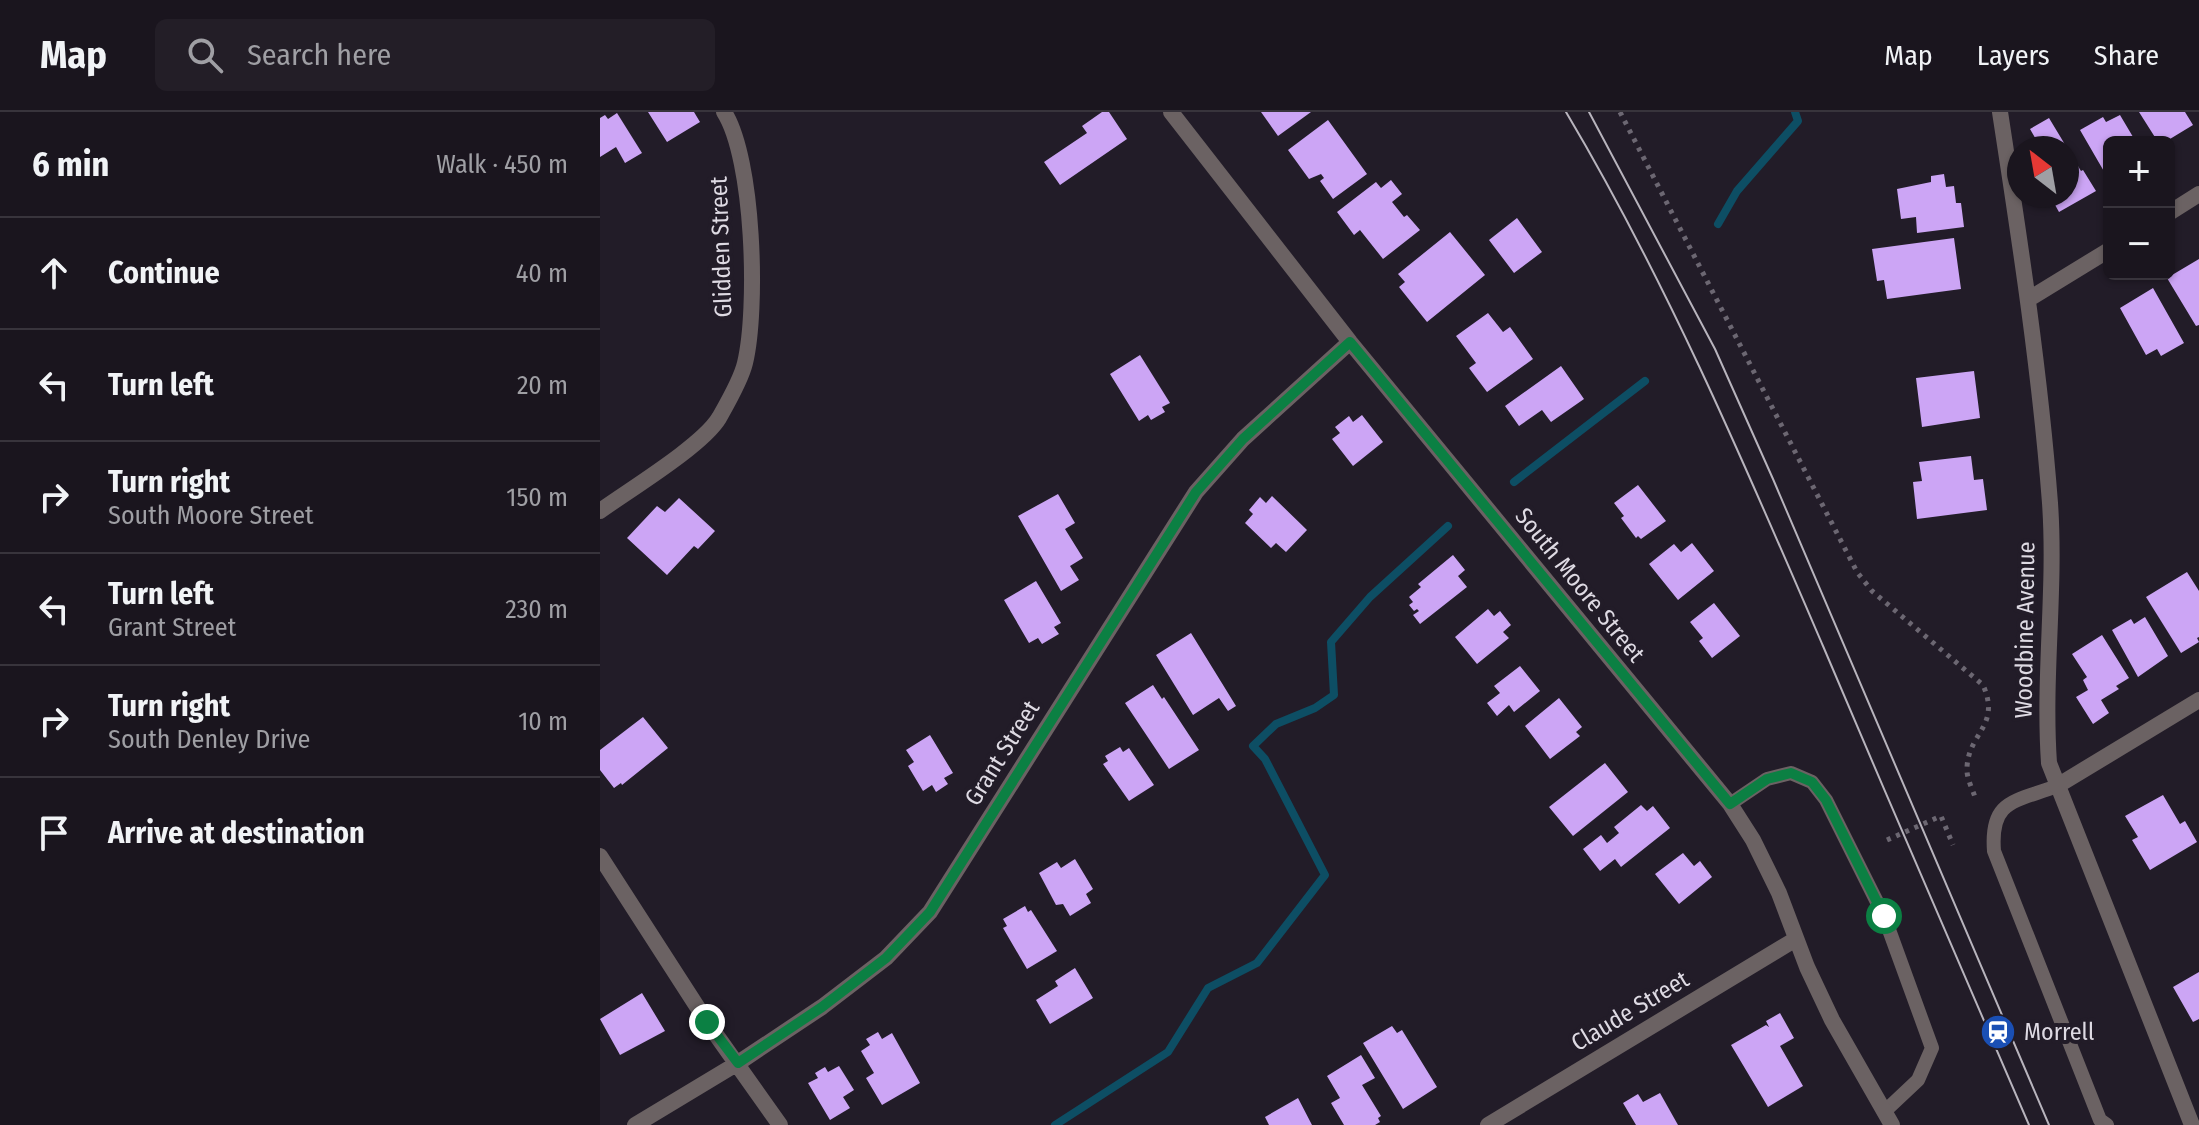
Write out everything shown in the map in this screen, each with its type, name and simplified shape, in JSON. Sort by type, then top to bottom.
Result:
[{"type":"street","name":"Glidden Street","points":[[600,511],[684,451],[718,421],[744,365],[753,296],[745,173],[724,112]]},
{"type":"street","name":"South Moore Street","points":[[1171,112],[1350,342],[1730,804],[1766,867],[1832,1020],[1888,1118]]},
{"type":"street","name":"Woodbine Avenue","points":[[2000,112],[2029,299],[2050,503],[2049,763],[2192,1125]]},
{"type":"street","points":[[2175,209],[2199,194]]},
{"type":"street","points":[[2029,299],[2103,254]]},
{"type":"street","name":"Grant Street","points":[[635,1125],[738,1063],[822,1007],[886,958],[930,912],[1196,492],[1243,439],[1350,342]]},
{"type":"street","points":[[2057,786],[2199,700]]},
{"type":"street","points":[[600,856],[707,1022],[780,1125]]},
{"type":"street","name":"Claude Street","points":[[1488,1125],[1796,939]]},
{"type":"lane","points":[[1730,804],[1767,779],[1791,773],[1812,782],[1826,800],[1884,916],[1932,1048],[1918,1080],[1888,1118]]},
{"type":"lane","points":[[2057,786],[2010,804],[1997,814],[1992,832],[1994,851],[2100,1120],[2107,1125]]},
{"type":"path","points":[[1620,112],[1857,572],[1872,591],[1983,685],[1990,701],[1988,719],[1970,752],[1967,769],[1975,797]]},
{"type":"path","points":[[1887,840],[1941,816],[1953,845]]},
{"type":"building","points":[[648,112],[694,112],[700,122],[667,142]]},
{"type":"building","points":[[1102,112],[1109,112],[1127,139],[1060,185],[1044,162],[1087,133],[1082,126]]},
{"type":"building","points":[[1261,112],[1311,112],[1278,136]]},
{"type":"building","points":[[2139,112],[2185,112],[2193,125],[2175,136],[2154,136]]},
{"type":"building","points":[[617,113],[642,153],[625,163],[616,147],[600,157],[600,118],[605,115],[608,119]]},
{"type":"building","points":[[2120,115],[2132,136],[2103,136],[2103,170],[2080,130],[2103,117],[2106,122]]},
{"type":"building","points":[[2049,118],[2060,136],[2034,136],[2030,129]]},
{"type":"building","points":[[1328,120],[1367,174],[1333,199],[1320,181],[1324,178],[1321,174],[1309,179],[1288,150]]},
{"type":"building","points":[[2079,168],[2083,170],[2096,191],[2079,201]]},
{"type":"building","points":[[1944,174],[1946,187],[1954,186],[1956,203],[1961,203],[1964,227],[1917,233],[1916,217],[1901,219],[1897,189],[1931,182],[1931,176]]},
{"type":"building","points":[[1391,180],[1402,194],[1392,202],[1420,230],[1383,259],[1360,230],[1354,235],[1337,212],[1376,182],[1381,188]]},
{"type":"building","points":[[1517,218],[1542,252],[1514,273],[1489,240]]},
{"type":"building","points":[[1450,232],[1485,275],[1427,322],[1399,287],[1405,282],[1398,274]]},
{"type":"building","points":[[1954,238],[1961,289],[1887,299],[1884,280],[1877,281],[1872,249]]},
{"type":"building","points":[[2199,259],[2199,325],[2196,326],[2168,280],[2175,280],[2175,273]]},
{"type":"building","points":[[2153,288],[2184,343],[2161,356],[2157,349],[2146,355],[2120,308]]},
{"type":"building","points":[[1488,313],[1503,332],[1510,327],[1533,359],[1487,392],[1469,368],[1476,363],[1456,336]]},
{"type":"building","points":[[1140,355],[1170,403],[1162,407],[1165,412],[1151,420],[1148,415],[1139,421],[1110,374]]},
{"type":"building","points":[[1561,366],[1584,399],[1551,422],[1542,410],[1519,426],[1505,406]]},
{"type":"building","points":[[1974,371],[1980,418],[1922,427],[1916,378]]},
{"type":"building","points":[[1362,415],[1383,442],[1353,466],[1332,439],[1340,433],[1335,427],[1349,416],[1353,422]]},
{"type":"building","points":[[1971,456],[1974,480],[1983,479],[1987,510],[1917,519],[1913,482],[1922,481],[1919,462]]},
{"type":"building","points":[[1638,485],[1666,521],[1641,539],[1636,538],[1621,518],[1624,516],[1614,503]]},
{"type":"building","points":[[1058,494],[1075,523],[1065,529],[1083,558],[1070,566],[1079,580],[1061,591],[1018,516]]},
{"type":"building","points":[[1272,496],[1307,530],[1286,552],[1276,543],[1271,548],[1245,523],[1253,514],[1249,510],[1260,497],[1266,503]]},
{"type":"building","points":[[679,498],[715,531],[698,549],[694,546],[667,575],[627,538],[657,506],[665,512]]},
{"type":"building","points":[[1692,543],[1714,571],[1678,600],[1649,564],[1674,544],[1681,552]]},
{"type":"building","points":[[1453,555],[1465,570],[1458,576],[1467,587],[1420,624],[1413,615],[1419,611],[1414,611],[1409,605],[1413,602],[1409,597],[1421,587],[1418,584]]},
{"type":"building","points":[[2187,572],[2199,591],[2199,642],[2181,653],[2146,597]]},
{"type":"building","points":[[1036,581],[1061,623],[1054,627],[1059,634],[1042,644],[1038,638],[1029,643],[1004,600]]},
{"type":"building","points":[[1714,603],[1740,636],[1712,658],[1699,641],[1703,638],[1690,622]]},
{"type":"building","points":[[1488,609],[1494,616],[1500,611],[1511,625],[1503,632],[1509,638],[1477,664],[1455,637]]},
{"type":"building","points":[[2145,617],[2168,656],[2138,677],[2112,630],[2131,619],[2134,624]]},
{"type":"building","points":[[1191,633],[1236,706],[1228,711],[1219,698],[1193,715],[1156,655]]},
{"type":"building","points":[[2102,635],[2129,678],[2116,686],[2119,689],[2101,700],[2109,713],[2093,724],[2076,697],[2088,690],[2083,680],[2087,677],[2072,654]]},
{"type":"building","points":[[1520,666],[1540,691],[1514,712],[1509,705],[1497,716],[1487,703],[1500,693],[1494,686]]},
{"type":"building","points":[[1153,685],[1199,750],[1169,769],[1125,703]]},
{"type":"building","points":[[1559,698],[1582,727],[1576,732],[1580,736],[1550,759],[1525,726]]},
{"type":"building","points":[[643,717],[668,748],[614,788],[600,770],[600,750]]},
{"type":"building","points":[[930,735],[953,773],[944,778],[948,784],[936,792],[932,785],[923,791],[908,766],[914,762],[906,750]]},
{"type":"building","points":[[1120,747],[1123,752],[1129,748],[1154,785],[1129,801],[1103,764],[1108,761],[1105,756]]},
{"type":"building","points":[[1605,763],[1628,792],[1573,836],[1549,807]]},
{"type":"building","points":[[2163,795],[2180,824],[2185,821],[2197,842],[2150,870],[2132,840],[2138,837],[2125,816]]},
{"type":"building","points":[[1641,805],[1647,811],[1653,806],[1670,828],[1621,867],[1615,859],[1600,871],[1583,849],[1601,835],[1607,843],[1619,833],[1614,827]]},
{"type":"building","points":[[1683,853],[1694,866],[1700,861],[1712,877],[1679,904],[1655,874]]},
{"type":"building","points":[[1075,859],[1093,889],[1086,894],[1091,903],[1070,916],[1063,904],[1056,905],[1039,873],[1057,862],[1061,868]]},
{"type":"building","points":[[1025,906],[1028,912],[1031,910],[1057,951],[1027,969],[1003,928],[1007,926],[1003,919]]},
{"type":"building","points":[[1075,968],[1093,998],[1050,1024],[1036,1000],[1058,986],[1055,981]]},
{"type":"building","points":[[2199,972],[2199,1019],[2193,1022],[2173,987]]},
{"type":"building","points":[[642,993],[665,1031],[620,1055],[600,1019]]},
{"type":"building","points":[[1780,1013],[1794,1038],[1780,1046],[1803,1086],[1768,1107],[1731,1045],[1766,1025],[1769,1027],[1766,1021]]},
{"type":"building","points":[[1392,1026],[1397,1033],[1402,1030],[1437,1087],[1403,1109],[1363,1043]]},
{"type":"building","points":[[878,1032],[882,1039],[892,1033],[920,1083],[882,1105],[866,1078],[874,1073],[861,1051],[870,1045],[866,1039]]},
{"type":"building","points":[[1361,1055],[1375,1078],[1362,1085],[1381,1116],[1378,1118],[1380,1122],[1375,1125],[1344,1125],[1331,1103],[1340,1098],[1327,1076]]},
{"type":"building","points":[[839,1066],[854,1090],[843,1097],[850,1108],[830,1120],[808,1083],[818,1078],[815,1073],[825,1067],[828,1072]]},
{"type":"building","points":[[1660,1093],[1678,1125],[1636,1125],[1623,1103],[1638,1094],[1643,1102]]},
{"type":"building","points":[[1298,1098],[1312,1125],[1269,1125],[1265,1117]]},
{"type":"waterway","points":[[1718,224],[1737,191],[1798,121],[1795,112]]},
{"type":"waterway","points":[[1514,482],[1645,381]]},
{"type":"waterway","points":[[1055,1125],[1168,1052],[1208,988],[1257,963],[1325,875],[1265,759],[1253,746],[1276,724],[1315,708],[1334,695],[1331,642],[1370,597],[1448,526]]},
{"type":"tram line","points":[[1566,112],[1638,242],[1734,442],[2029,1125]]},
{"type":"tram line","points":[[1589,112],[1715,349],[2049,1125]]},
{"type":"place","name":"Morrell","points":[[1998,1032]]},
{"type":"route","points":[[707,1022],[738,1063],[822,1007],[886,958],[930,912],[1196,492],[1243,439],[1350,342],[1730,804],[1767,779],[1791,773],[1812,782],[1826,800],[1884,916]]}]
